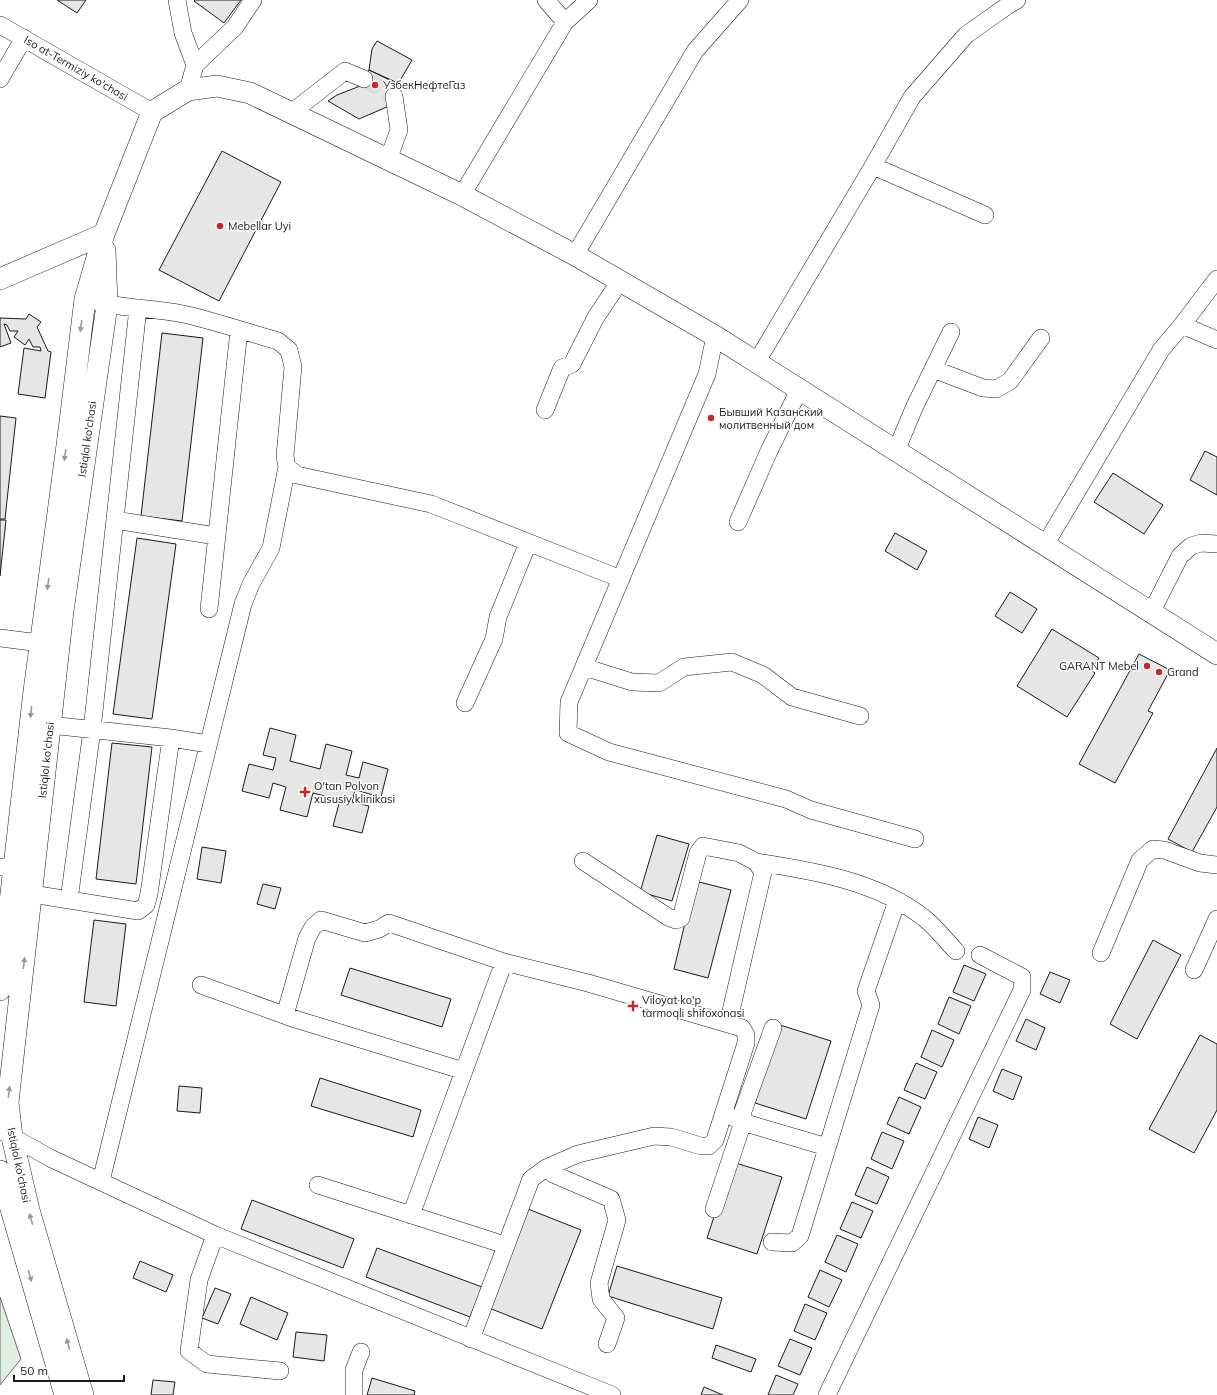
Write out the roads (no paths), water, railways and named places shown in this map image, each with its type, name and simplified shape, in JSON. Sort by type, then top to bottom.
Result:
[{"type":"main road","points":[[0,279],[104,234],[152,112],[188,90],[217,86],[250,93],[462,195],[575,255],[715,336],[1217,654]]},
{"type":"main road","name":"Istiqlol ko'chasi","points":[[0,990],[7,867],[34,691],[85,298],[104,234]]},
{"type":"main road","name":"Istiqlol ko'chasi","points":[[83,1395],[6,1133],[8,1102],[63,610],[107,305],[104,234]]},
{"type":"main road","name":"Istiqlol ko'chasi","points":[[0,1171],[64,1395]]},
{"type":"street","points":[[177,0],[183,33],[195,65]]},
{"type":"street","points":[[188,90],[195,65],[235,27],[253,0]]},
{"type":"street","points":[[546,0],[565,22]]},
{"type":"street","points":[[462,195],[565,22],[589,0]]},
{"type":"street","points":[[575,255],[695,51],[740,0]]},
{"type":"street","points":[[756,363],[873,166],[912,97],[966,35],[1017,0]]},
{"type":"street","name":"Iso at-Termiziy ko'chasi","points":[[0,25],[152,112]]},
{"type":"street","points":[[0,79],[24,38]]},
{"type":"street","points":[[290,113],[345,71],[364,79]]},
{"type":"street","points":[[388,160],[400,130],[394,96]]},
{"type":"street","points":[[873,166],[986,215]]},
{"type":"street","points":[[1045,545],[1161,350],[1217,279]]},
{"type":"street","points":[[545,410],[562,368],[572,364],[596,317],[620,281]]},
{"type":"street","points":[[85,298],[107,305],[182,314],[278,341],[289,350],[293,366],[285,456],[287,467],[271,548],[251,584],[243,604],[101,1181]]},
{"type":"street","points":[[69,900],[92,730],[138,308]]},
{"type":"street","points":[[1182,325],[1217,340]]},
{"type":"street","points":[[209,609],[239,330]]},
{"type":"street","points":[[896,452],[914,408],[951,332]]},
{"type":"street","points":[[715,336],[707,374],[569,702],[568,733],[609,752],[786,799],[811,810],[915,839]]},
{"type":"street","points":[[933,369],[983,388],[996,389],[1010,381],[1041,338]]},
{"type":"street","points":[[738,522],[769,452],[799,390]]},
{"type":"street","points":[[287,467],[297,475],[431,504],[621,579]]},
{"type":"street","points":[[115,520],[216,536]]},
{"type":"street","points":[[465,703],[494,639],[498,617],[528,543]]},
{"type":"street","points":[[1151,612],[1180,556],[1191,546],[1201,543],[1217,544]]},
{"type":"street","points":[[0,638],[40,643]]},
{"type":"street","points":[[584,667],[632,682],[659,683],[684,667],[732,662],[763,675],[792,697],[860,716]]},
{"type":"street","points":[[50,725],[170,738],[208,744]]},
{"type":"street","points":[[32,894],[138,911],[146,905],[149,894],[170,738]]},
{"type":"street","points":[[583,861],[668,917],[676,920],[681,918],[698,853],[703,846],[739,853],[756,862],[856,882],[898,901],[925,919],[956,951]]},
{"type":"street","points":[[1101,953],[1140,860],[1154,849],[1164,850],[1200,863],[1217,865]]},
{"type":"street","points":[[728,1024],[762,872],[756,862]]},
{"type":"street","points":[[772,1242],[792,1243],[800,1236],[871,1005],[866,991],[898,901]]},
{"type":"street","points":[[1194,970],[1217,919]]},
{"type":"street","points":[[285,1016],[307,938],[313,927],[321,920],[364,932],[379,929],[389,923],[504,962],[588,983],[742,1028],[746,1035],[746,1043],[715,1140],[709,1146],[701,1146],[671,1136],[654,1136],[578,1154],[546,1168],[531,1179],[471,1339]]},
{"type":"street","points":[[827,1395],[1022,990],[1022,977],[980,955]]},
{"type":"street","points":[[411,1215],[504,962]]},
{"type":"street","points":[[201,985],[285,1016],[464,1071]]},
{"type":"street","points":[[714,1210],[743,1122],[743,1111],[773,1028]]},
{"type":"street","points":[[723,1114],[743,1122],[827,1148]]},
{"type":"street","points":[[6,1133],[50,1158],[215,1235],[612,1395]]},
{"type":"street","points":[[546,1168],[553,1174],[611,1199],[617,1220],[599,1284],[601,1299],[616,1318],[607,1344]]},
{"type":"street","points":[[318,1185],[505,1245]]},
{"type":"street","points":[[215,1235],[199,1280],[189,1351],[207,1364],[280,1371]]},
{"type":"street","points":[[354,1395],[354,1370],[361,1352]]},
{"type":"tunnel","points":[[364,79],[394,96]]},
{"type":"place","name":"УзбекНефтеГаз","points":[[375,85]]},
{"type":"place","name":"Mebellar Uyi","points":[[220,226]]},
{"type":"place","name":"Бывший Казанский молитвенный дом","points":[[711,418]]},
{"type":"place","name":"GARANT Mebel","points":[[1147,666]]},
{"type":"place","name":"Grand","points":[[1159,672]]},
{"type":"place","name":"O'tan Polvon xususiy klinikasi","points":[[305,792]]},
{"type":"place","name":"Viloyat ko'p tarmoqli shifoxonasi","points":[[633,1006]]}]
